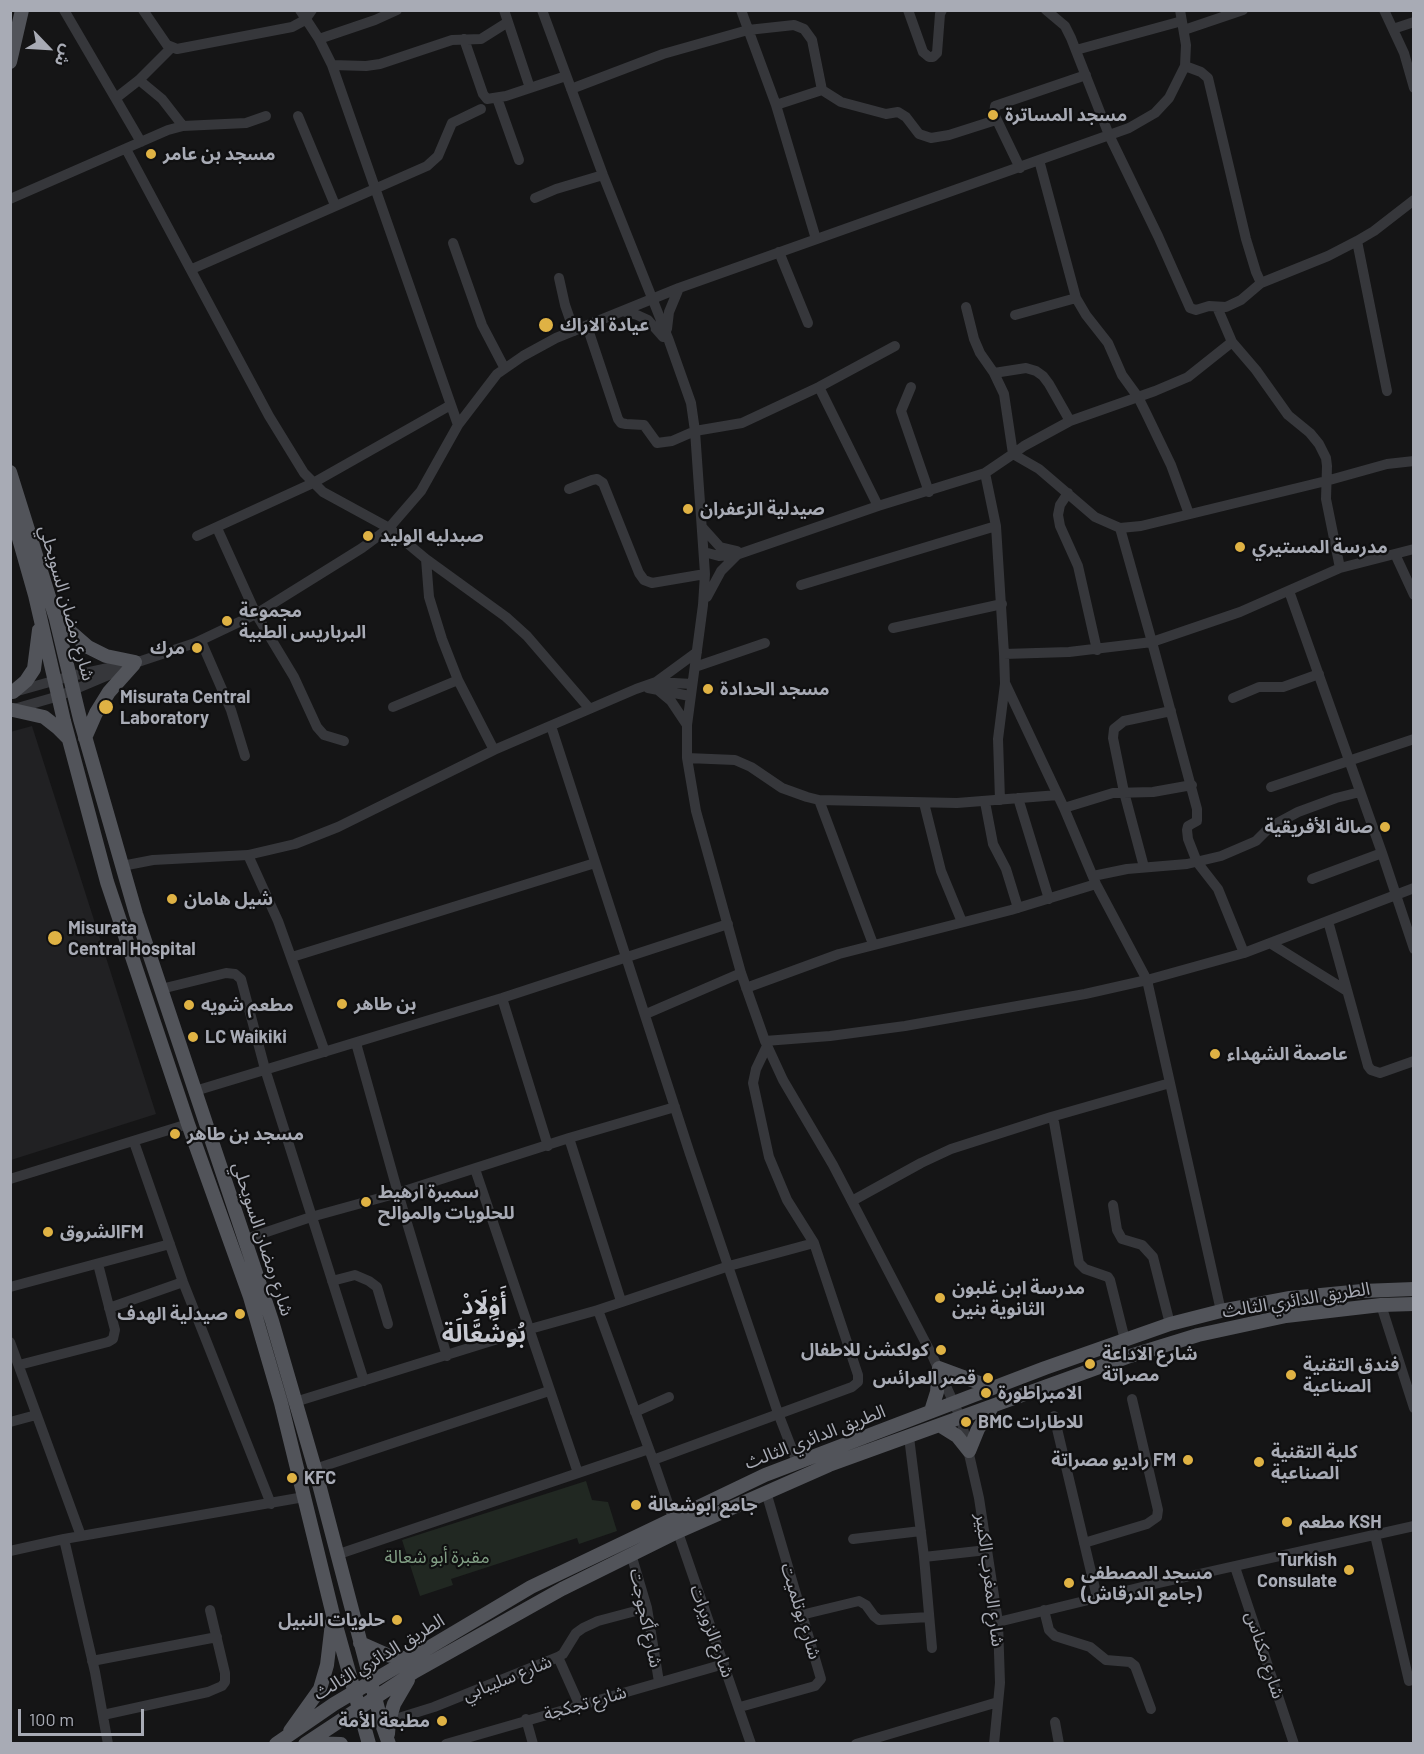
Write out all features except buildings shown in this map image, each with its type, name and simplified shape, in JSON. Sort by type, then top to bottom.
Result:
[{"type":"main road","points":[[10,62],[22,10]]},
{"type":"main road","name":"شارع رمضان السويحلي","points":[[10,472],[56,619],[85,738],[136,914],[246,1239],[315,1468],[388,1743]]},
{"type":"main road","name":"شارع رمضان السويحلي","points":[[10,507],[56,680],[68,739],[118,920],[249,1297],[281,1403],[333,1615],[369,1743]]},
{"type":"main road","points":[[12,693],[26,681],[34,669],[40,619]]},
{"type":"main road","points":[[56,619],[88,647],[106,656],[137,663]]},
{"type":"main road","points":[[85,738],[96,713],[109,692],[137,663]]},
{"type":"main road","points":[[12,710],[44,717],[68,739]]},
{"type":"main road","name":"الطريق الدائري الثالث","points":[[305,1743],[375,1699],[411,1666],[531,1587],[765,1474],[954,1402],[1170,1324],[1221,1311],[1317,1295],[1413,1289]]},
{"type":"main road","name":"الطريق الدائري الثالث","points":[[280,1741],[371,1682],[411,1666],[677,1532],[829,1465],[1130,1356],[1198,1335],[1286,1316],[1381,1305],[1413,1304]]},
{"type":"main road","points":[[931,1411],[938,1392],[939,1368],[993,1388]]},
{"type":"main road","points":[[941,1426],[957,1436],[969,1450],[978,1429],[992,1407]]},
{"type":"main road","points":[[280,1741],[320,1689],[327,1665],[333,1615]]},
{"type":"main road","points":[[360,1643],[411,1666],[388,1720],[388,1743]]},
{"type":"main road","points":[[305,1743],[341,1743]]},
{"type":"street","points":[[64,10],[141,142]]},
{"type":"street","points":[[143,10],[171,48],[177,49],[289,27],[302,15],[312,10]]},
{"type":"street","points":[[319,39],[397,10]]},
{"type":"street","points":[[504,10],[530,88]]},
{"type":"street","name":"شارع المغرب الكبير","points":[[542,10],[603,175],[653,298],[692,403],[705,574],[687,725],[687,758],[696,811],[741,973],[766,1043],[783,1080],[833,1165],[939,1368],[961,1419],[969,1450],[998,1622],[1000,1683],[994,1743]]},
{"type":"street","points":[[741,10],[776,105],[816,239]]},
{"type":"street","points":[[908,10],[922,52],[933,57],[937,53],[942,10]]},
{"type":"street","points":[[1046,10],[1065,26],[1109,135],[1190,308],[1196,310],[1209,306],[1226,307],[1241,300],[1261,283],[1328,256],[1357,241],[1374,231],[1413,200]]},
{"type":"street","points":[[1076,50],[1182,20],[1243,10]]},
{"type":"street","points":[[1384,10],[1408,64],[1413,88]]},
{"type":"street","points":[[302,15],[319,39],[332,65],[449,406],[458,425]]},
{"type":"street","points":[[12,693],[71,676],[137,663],[201,641],[256,614],[362,549],[390,528],[421,490],[458,425],[480,393],[504,367],[547,342],[679,288],[1129,128],[1155,113],[1169,98],[1185,66],[1182,20]]},
{"type":"street","points":[[332,65],[380,64],[442,43],[481,39],[508,22]]},
{"type":"street","points":[[1393,29],[1413,22]]},
{"type":"street","points":[[572,89],[663,54],[748,30],[794,25],[804,29],[812,40],[822,90],[841,102],[886,114],[898,112],[906,117],[919,134],[925,137],[949,135],[996,120]]},
{"type":"street","points":[[464,39],[483,94],[487,99],[497,98],[566,76]]},
{"type":"street","points":[[116,98],[139,80],[171,48]]},
{"type":"street","points":[[1185,66],[1202,72],[1208,78],[1246,239],[1261,283]]},
{"type":"street","points":[[1020,168],[996,120],[995,106],[1086,75]]},
{"type":"street","points":[[139,80],[162,99],[183,126]]},
{"type":"street","points":[[776,105],[822,90]]},
{"type":"street","points":[[497,98],[519,160]]},
{"type":"street","points":[[192,269],[428,166],[438,156],[452,123],[481,109]]},
{"type":"street","points":[[10,199],[168,129],[183,126],[231,125],[266,116]]},
{"type":"street","points":[[298,116],[335,206]]},
{"type":"street","points":[[126,149],[269,417],[294,458],[313,483],[335,500],[390,528],[426,559],[498,610],[527,636],[589,708]]},
{"type":"street","points":[[1039,160],[1076,298],[1108,343],[1122,375],[1138,397],[1171,465],[1189,514]]},
{"type":"street","points":[[535,198],[603,175]]},
{"type":"street","points":[[1357,241],[1387,391]]},
{"type":"street","points":[[453,243],[482,325],[504,367]]},
{"type":"street","points":[[779,252],[808,323]]},
{"type":"street","points":[[559,278],[574,331]]},
{"type":"street","points":[[670,343],[667,322],[679,288]]},
{"type":"street","points":[[1015,315],[1076,298]]},
{"type":"street","points":[[966,307],[980,353],[994,373],[1004,394],[1013,454]]},
{"type":"street","points":[[1217,307],[1232,342],[1256,370],[1284,410],[1319,444],[1327,466],[1329,520],[1340,568]]},
{"type":"street","points":[[622,311],[648,320],[670,343]]},
{"type":"street","points":[[587,326],[608,395],[621,423],[644,425],[657,443],[672,441],[695,431],[742,423],[819,387],[895,346]]},
{"type":"street","points":[[704,552],[719,556],[743,553],[878,506],[985,473],[1024,446],[1070,421],[1188,377],[1232,342]]},
{"type":"street","points":[[994,373],[1026,368],[1043,376],[1070,421]]},
{"type":"street","points":[[819,387],[878,506]]},
{"type":"street","points":[[911,387],[901,411],[929,492]]},
{"type":"street","points":[[197,536],[313,483],[449,406]]},
{"type":"street","points":[[1013,454],[1039,469],[1095,517],[1120,528],[1141,526],[1387,464],[1413,461]]},
{"type":"street","points":[[985,473],[996,526],[1002,604],[1005,683],[998,739],[1000,800]]},
{"type":"street","points":[[569,489],[597,479],[603,483],[639,573],[644,580],[652,584],[705,574]]},
{"type":"street","points":[[1068,493],[1060,505],[1058,515],[1060,526],[1078,566],[1096,650]]},
{"type":"street","points":[[700,525],[720,547],[743,553]]},
{"type":"street","points":[[801,585],[996,526]]},
{"type":"street","points":[[217,528],[256,614],[294,677],[319,731],[328,737],[344,741]]},
{"type":"street","points":[[1120,528],[1192,785],[1197,817],[1195,824],[1188,826],[1186,830],[1188,838],[1197,862],[1218,889],[1244,953]]},
{"type":"street","points":[[1004,654],[1096,650],[1152,642],[1240,612],[1340,568],[1413,549]]},
{"type":"street","points":[[703,605],[721,572],[730,561],[743,553]]},
{"type":"street","points":[[1395,554],[1413,595]]},
{"type":"street","points":[[426,559],[429,597],[433,614],[458,680],[494,750]]},
{"type":"street","points":[[1289,591],[1382,854],[1413,949]]},
{"type":"street","points":[[893,628],[1002,604]]},
{"type":"street","points":[[201,641],[231,710],[245,756]]},
{"type":"street","points":[[695,667],[765,643]]},
{"type":"street","points":[[656,686],[697,652]]},
{"type":"street","points":[[12,710],[59,696],[137,663]]},
{"type":"street","points":[[1233,698],[1259,687],[1283,687],[1319,674]]},
{"type":"street","points":[[393,707],[458,680]]},
{"type":"street","points":[[1005,683],[1095,880],[1147,981],[1221,1311]]},
{"type":"street","points":[[122,866],[153,860],[248,855],[295,844],[338,827],[494,750],[641,687],[692,684]]},
{"type":"street","points":[[656,686],[690,696]]},
{"type":"street","points":[[656,686],[687,725]]},
{"type":"street","points":[[1144,867],[1124,792],[1113,738],[1114,729],[1124,721],[1171,711]]},
{"type":"street","points":[[551,726],[675,1107],[778,1413],[797,1462]]},
{"type":"street","points":[[1271,787],[1348,759],[1413,739]]},
{"type":"street","points":[[687,758],[735,760],[751,767],[782,788],[819,800],[985,802],[1058,795]]},
{"type":"street","points":[[1064,808],[1113,793],[1153,792],[1192,785]]},
{"type":"street","points":[[746,988],[825,958],[1018,908],[1049,899],[1095,880],[1144,867],[1197,862],[1221,856],[1256,841],[1270,827],[1298,812],[1360,792]]},
{"type":"street","points":[[1018,798],[1049,899]]},
{"type":"street","points":[[819,800],[873,944]]},
{"type":"street","points":[[985,802],[993,844],[1006,869],[1018,908]]},
{"type":"street","points":[[924,803],[941,870],[962,922]]},
{"type":"street","points":[[1312,879],[1382,854]]},
{"type":"street","points":[[248,855],[271,903],[325,1052]]},
{"type":"street","points":[[292,957],[595,863]]},
{"type":"street","points":[[339,1554],[578,1473],[651,1454],[778,1413],[852,1387],[858,1382],[858,1376],[814,1243],[780,1185],[769,1157],[753,1089],[753,1077],[766,1043],[905,1026],[1147,981],[1244,953],[1413,888]]},
{"type":"street","points":[[1328,921],[1365,1061],[1371,1070],[1380,1073],[1413,1061]]},
{"type":"street","points":[[195,1090],[502,998],[728,924]]},
{"type":"street","points":[[1270,943],[1347,991]]},
{"type":"street","points":[[161,989],[226,973],[238,975],[245,990],[265,1069],[364,1381]]},
{"type":"street","points":[[646,1014],[741,973]]},
{"type":"street","points":[[502,998],[548,1146]]},
{"type":"street","points":[[356,1043],[447,1356]]},
{"type":"street","points":[[852,1201],[951,1149],[1170,1083]]},
{"type":"street","points":[[246,1239],[311,1217],[398,1193],[569,1138],[675,1107]]},
{"type":"street","points":[[1054,1122],[1079,1263],[1085,1269],[1108,1277],[1110,1280],[1125,1340]]},
{"type":"street","points":[[10,1179],[188,1124]]},
{"type":"street","points":[[569,1138],[621,1301]]},
{"type":"street","points":[[134,1142],[183,1282],[271,1504]]},
{"type":"street","points":[[475,1168],[578,1473]]},
{"type":"street","points":[[1113,1205],[1117,1230],[1122,1239],[1142,1245],[1152,1257],[1170,1324]]},
{"type":"street","points":[[295,1402],[598,1310],[729,1266],[814,1243]]},
{"type":"street","points":[[10,1287],[170,1244]]},
{"type":"street","points":[[19,1365],[112,1341],[115,1333],[98,1264]]},
{"type":"street","points":[[332,1281],[355,1275],[369,1281],[376,1287],[388,1324]]},
{"type":"street","points":[[109,1308],[183,1282]]},
{"type":"street","points":[[1381,1305],[1413,1408]]},
{"type":"street","name":"شارع الزويرات","points":[[598,1310],[752,1743]]},
{"type":"street","points":[[10,1342],[81,1536]]},
{"type":"street","points":[[315,1468],[549,1391]]},
{"type":"street","points":[[635,1412],[669,1397]]},
{"type":"street","points":[[1084,1543],[1148,1524],[1157,1517],[1158,1510],[1132,1399]]},
{"type":"street","points":[[10,1422],[36,1415]]},
{"type":"street","points":[[1054,1416],[1097,1598]]},
{"type":"street","points":[[909,1437],[924,1557],[932,1648]]},
{"type":"street","name":"شارع بوتلميت","points":[[740,1707],[807,1689],[820,1682],[821,1672],[801,1616],[766,1492]]},
{"type":"street","points":[[10,1551],[63,1539],[304,1497]]},
{"type":"street","points":[[998,1622],[1413,1526]]},
{"type":"street","points":[[853,1539],[921,1531]]},
{"type":"street","points":[[1375,1535],[1409,1681]]},
{"type":"street","points":[[63,1539],[92,1661],[108,1743]]},
{"type":"street","points":[[924,1557],[987,1550]]},
{"type":"street","name":"شارع أكجوجت","points":[[632,1554],[647,1608],[659,1682]]},
{"type":"street","name":"شارع مكناس","points":[[1235,1567],[1294,1743]]},
{"type":"street","points":[[801,1616],[859,1601],[866,1605],[879,1620],[929,1617]]},
{"type":"street","name":"شارع سليبابي","points":[[388,1720],[434,1707],[558,1658],[576,1633],[583,1628],[598,1621],[647,1608]]},
{"type":"street","points":[[103,1715],[208,1692],[222,1686],[225,1682],[225,1673],[210,1610]]},
{"type":"street","points":[[1044,1610],[1049,1630],[1055,1636],[1090,1647],[1106,1660],[1130,1662],[1135,1666],[1152,1709]]},
{"type":"street","points":[[92,1661],[216,1637]]},
{"type":"street","points":[[558,1658],[579,1704]]},
{"type":"street","name":"شارع تجكجة","points":[[446,1743],[465,1741],[526,1719],[724,1664]]},
{"type":"street","points":[[856,1743],[998,1702]]},
{"type":"street","points":[[526,1719],[533,1743]]},
{"type":"street","points":[[1055,1722],[1059,1743]]},
{"type":"shaded area","name":"Misurata Central Hospital","points":[[32,726],[156,1114],[11,1160],[10,732]]},
{"type":"green space","name":"مقبرة أبو شعالة","points":[[586,1481],[592,1500],[608,1502],[617,1531],[579,1544],[577,1538],[451,1579],[453,1585],[420,1596],[402,1540]]},
{"type":"place","name":"مسجد المساترة","points":[[993,115]]},
{"type":"place","name":"مسجد بن عامر","points":[[151,154]]},
{"type":"place","name":"عيادة الاراك","points":[[546,325]]},
{"type":"place","name":"صيدلية الزعفران","points":[[688,509]]},
{"type":"place","name":"صبدليه الوليد","points":[[368,536]]},
{"type":"place","name":"مدرسة المستيري","points":[[1240,547]]},
{"type":"place","name":"مجموعة البرباريس الطبية","points":[[227,621]]},
{"type":"place","name":"مرك","points":[[197,648]]},
{"type":"place","name":"مسجد الحدادة","points":[[708,689]]},
{"type":"place","name":"Misurata Central Laboratory","points":[[106,707]]},
{"type":"place","name":"صالة الأفريقية","points":[[1385,827]]},
{"type":"place","name":"شيل هامان","points":[[172,899]]},
{"type":"place","name":"Misurata Central Hospital","points":[[55,938]]},
{"type":"place","name":"بن طاهر","points":[[342,1004]]},
{"type":"place","name":"مطعم شويه","points":[[189,1005]]},
{"type":"place","name":"LC Waikiki","points":[[193,1037]]},
{"type":"place","name":"عاصمة الشهداء","points":[[1215,1054]]},
{"type":"place","name":"مسجد بن طاهر","points":[[175,1134]]},
{"type":"place","name":"سميرة ارهيط للحلويات والموالح","points":[[366,1202]]},
{"type":"place","name":"الشروقFM","points":[[48,1232]]},
{"type":"place","name":"مدرسة ابن غلبون الثانوية بنين","points":[[940,1298]]},
{"type":"place","name":"صيدلية الهدف","points":[[240,1314]]},
{"type":"place","name":"كولكشن للاطفال","points":[[941,1350]]},
{"type":"place","name":"شارع الاداعة مصراتة","points":[[1090,1364]]},
{"type":"place","name":"فندق التقنية الصناعية","points":[[1291,1375]]},
{"type":"place","name":"قصر العرائس","points":[[988,1378]]},
{"type":"place","name":"الامبراطورة","points":[[986,1393]]},
{"type":"place","name":"BMC للاطارات","points":[[966,1422]]},
{"type":"place","name":"راديو مصراتة FM","points":[[1188,1460]]},
{"type":"place","name":"كلية التقنية الصناعية","points":[[1259,1462]]},
{"type":"place","name":"KFC","points":[[292,1478]]},
{"type":"place","name":"جامع ابوشعالة","points":[[636,1505]]},
{"type":"place","name":"مطعم KSH","points":[[1287,1522]]},
{"type":"place","name":"Turkish Consulate","points":[[1349,1570]]},
{"type":"place","name":"مسجد المصطفى (جامع الدرقاش)","points":[[1069,1583]]},
{"type":"place","name":"حلويات النبيل","points":[[397,1620]]},
{"type":"place","name":"مطبعة الأمة","points":[[442,1721]]},
{"type":"district","name":"أَوْلَادْ بُوشَعَّالَة","points":[[484,1320]]}]
